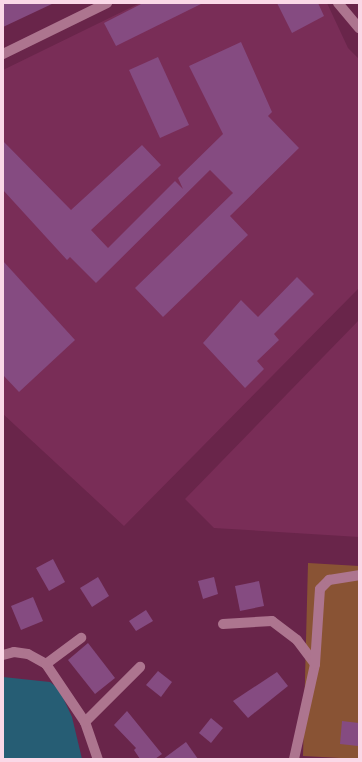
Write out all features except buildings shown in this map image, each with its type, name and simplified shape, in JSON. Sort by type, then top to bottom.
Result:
[{"type":"street","points":[[3,54],[106,3]]},
{"type":"street","points":[[338,3],[359,28]]},
{"type":"street","points":[[294,759],[316,664],[320,589],[329,580],[359,575]]},
{"type":"street","points":[[223,624],[272,621],[296,640],[316,664]]},
{"type":"street","points":[[46,664],[80,638]]},
{"type":"street","points":[[3,655],[14,652],[28,654],[46,664],[84,722],[98,759]]},
{"type":"street","points":[[84,722],[140,667]]},
{"type":"shaded area","points":[[140,3],[327,3],[348,48],[359,59],[359,288],[124,526],[3,414],[3,70]]},
{"type":"shaded area","points":[[359,320],[359,537],[214,528],[185,499]]},
{"type":"shaded area","points":[[308,563],[359,566],[359,759],[303,756]]},
{"type":"water","points":[[3,677],[50,682],[59,689],[72,717],[82,759],[3,759]]}]
